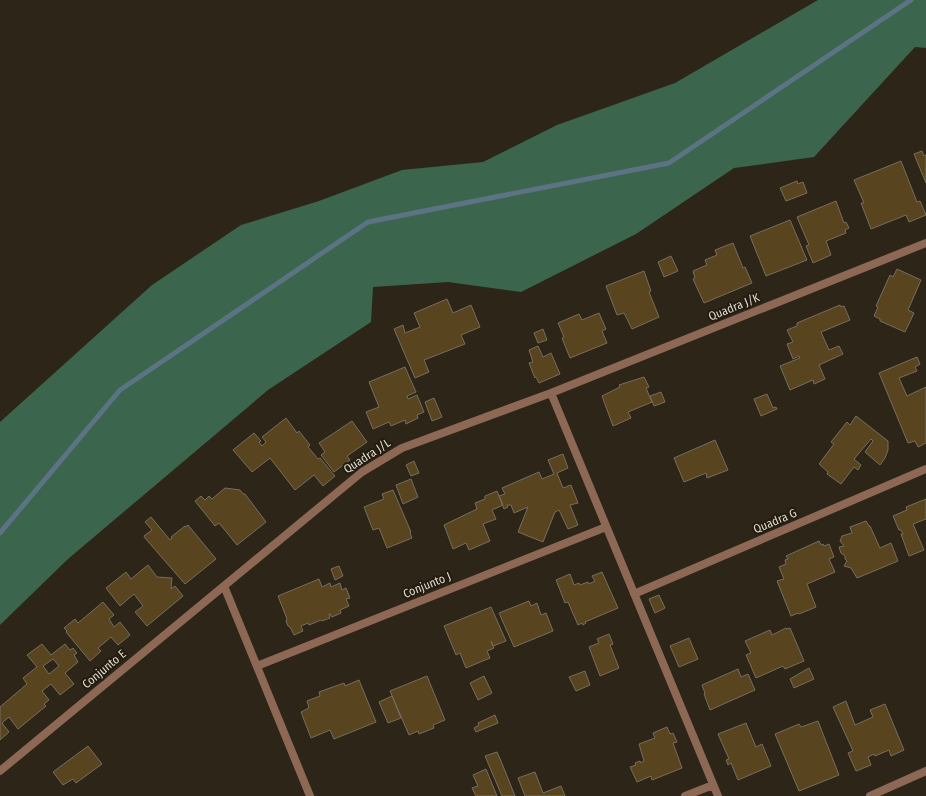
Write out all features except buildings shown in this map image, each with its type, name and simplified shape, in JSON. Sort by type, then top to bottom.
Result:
[{"type":"street","name":"Quadra J/K","points":[[551,394],[926,243]]},
{"type":"street","points":[[551,394],[718,796]]},
{"type":"street","name":"Quadra J/L","points":[[224,586],[362,472],[402,448],[551,394]]},
{"type":"street","name":"Quadra G","points":[[634,594],[926,469]]},
{"type":"street","name":"Conjunto J","points":[[257,666],[606,527]]},
{"type":"street","points":[[224,586],[310,796]]},
{"type":"street","name":"Conjunto E","points":[[0,771],[224,586]]},
{"type":"street","points":[[870,796],[926,771]]},
{"type":"street","points":[[685,796],[713,785]]},
{"type":"green space","points":[[818,0],[926,0],[926,48],[915,47],[814,157],[734,168],[636,234],[521,292],[448,282],[373,287],[371,322],[268,390],[68,559],[0,625],[0,422],[152,285],[241,225],[319,201],[402,170],[483,162],[557,125],[675,83]]},
{"type":"waterway","points":[[0,533],[120,390],[368,222],[669,163],[911,0]]}]
